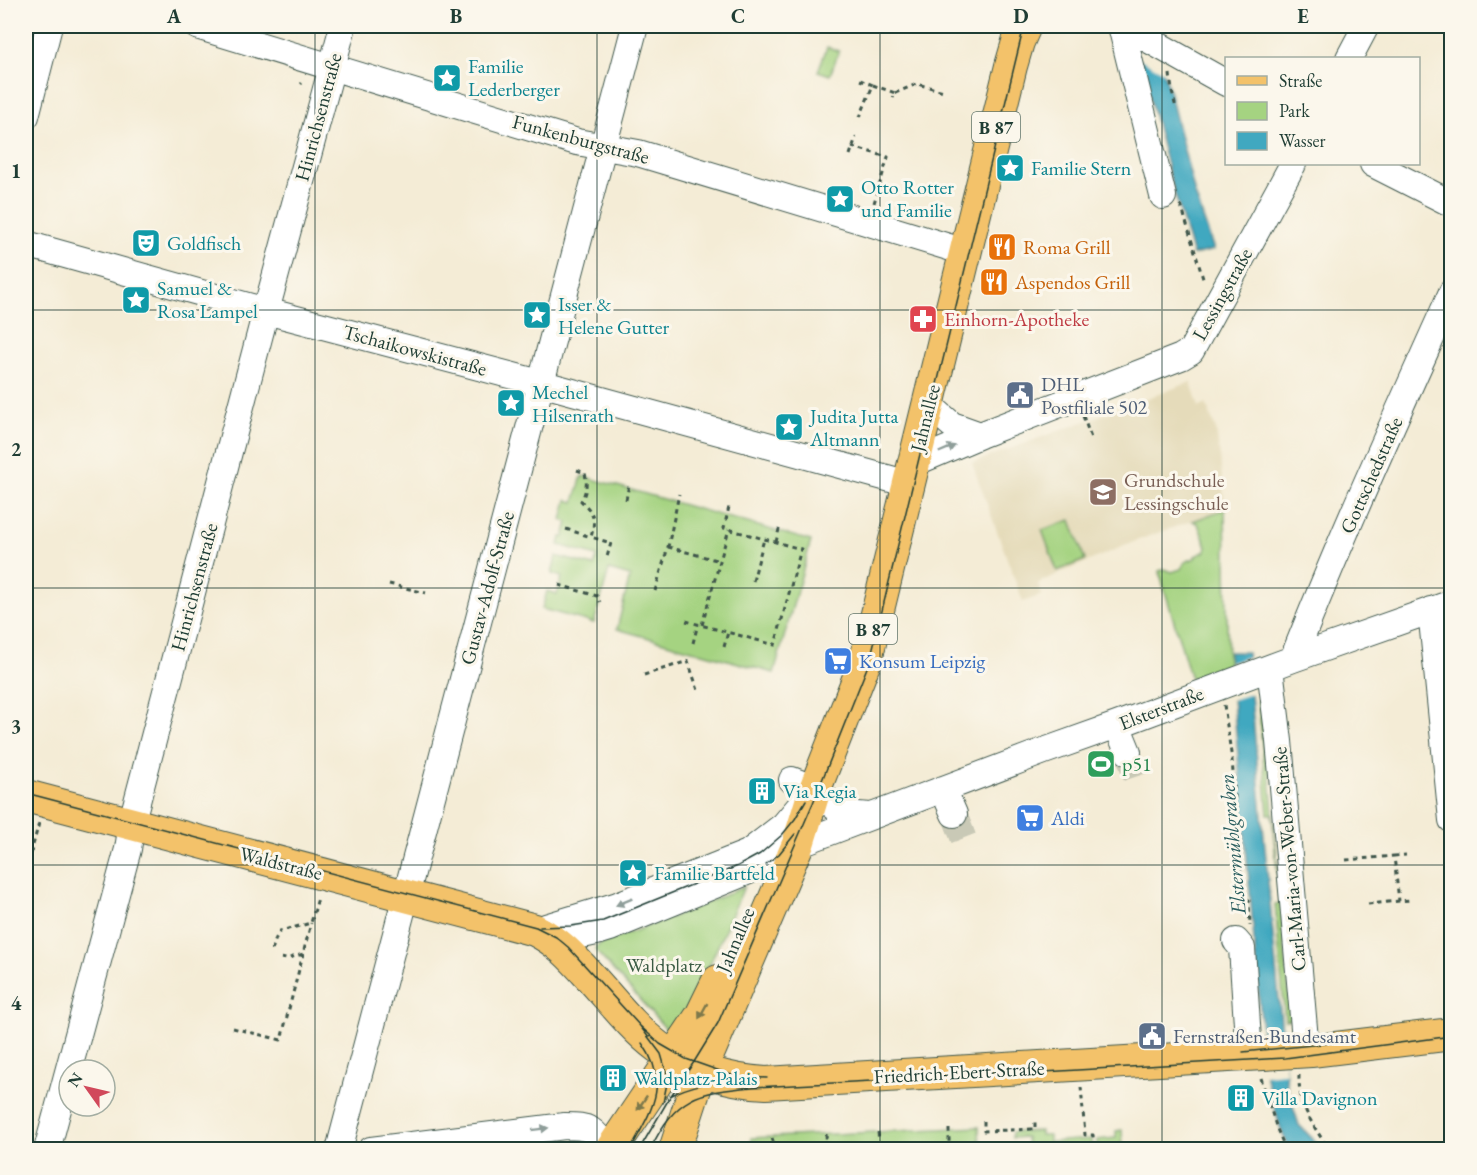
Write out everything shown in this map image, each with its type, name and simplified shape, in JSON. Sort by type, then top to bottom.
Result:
[{"type":"main road","name":"Jahnallee","points":[[609,1149],[701,1016],[716,987],[803,784],[866,659],[1021,31]]},
{"type":"main road","name":"Jahnallee","points":[[675,1149],[702,1070],[798,844],[803,784]]},
{"type":"main road","name":"Waldstraße","points":[[35,799],[540,932],[560,945],[641,1032],[673,1057]]},
{"type":"main road","name":"Friedrich-Ebert-Straße","points":[[673,1057],[702,1070],[734,1080],[766,1083],[1277,1060],[1382,1032],[1452,1034]]},
{"type":"street","points":[[26,116],[49,26]]},
{"type":"street","name":"Funkenburgstraße","points":[[197,26],[578,142],[638,153],[965,252]]},
{"type":"street","name":"Hinrichsenstraße","points":[[47,1149],[128,849],[132,824],[266,311],[343,26]]},
{"type":"street","name":"Gustav-Adolf-Straße","points":[[339,1149],[635,26]]},
{"type":"street","points":[[1124,26],[1225,82]]},
{"type":"street","points":[[1124,26],[1163,196]]},
{"type":"street","points":[[1350,57],[1366,26]]},
{"type":"street","name":"Lessingstraße","points":[[911,474],[980,435],[1181,357],[1191,351],[1206,322],[1216,284],[1292,165]]},
{"type":"street","points":[[1375,165],[1452,204]]},
{"type":"street","name":"Tschaikowskistraße","points":[[26,244],[266,311],[540,383],[911,474]]},
{"type":"street","name":"Gottschedstraße","points":[[1235,678],[1359,501],[1452,292]]},
{"type":"street","points":[[928,404],[952,425],[980,435]]},
{"type":"street","points":[[1441,607],[1451,809]]},
{"type":"street","name":"Elsterstraße","points":[[798,844],[1117,725],[1235,678],[1441,607]]},
{"type":"street","name":"Carl-Maria-von-Weber-Straße","points":[[1235,678],[1279,741],[1277,1060]]},
{"type":"street","points":[[1117,725],[1128,752]]},
{"type":"street","points":[[540,932],[615,906],[748,853],[784,825],[803,784]]},
{"type":"street","name":"Elsterstraße","points":[[803,784],[844,814],[872,816]]},
{"type":"street","points":[[943,789],[954,814]]},
{"type":"street","points":[[540,932],[556,937],[600,932],[768,863],[798,844]]},
{"type":"street","points":[[1236,940],[1242,948],[1277,1060]]},
{"type":"street","points":[[371,1149],[565,1126],[581,1126],[592,1130],[609,1149]]},
{"type":"path","points":[[860,80],[895,93],[917,84],[944,91]]},
{"type":"path","points":[[860,117],[873,84]]},
{"type":"path","points":[[1172,92],[1176,108]]},
{"type":"path","points":[[893,98],[895,93]]},
{"type":"path","points":[[850,155],[856,137]]},
{"type":"path","points":[[852,147],[888,158],[868,223]]},
{"type":"path","points":[[1163,196],[1177,192],[1216,284]]},
{"type":"path","points":[[1085,421],[1091,438]]},
{"type":"path","points":[[577,470],[585,473],[587,482],[581,501],[590,509],[594,519],[591,537]]},
{"type":"path","points":[[626,500],[629,484]]},
{"type":"path","points":[[655,591],[668,547],[679,494]]},
{"type":"path","points":[[686,621],[775,645],[801,549],[724,528],[729,507]]},
{"type":"path","points":[[776,542],[780,525]]},
{"type":"path","points":[[566,529],[612,543],[607,557]]},
{"type":"path","points":[[693,643],[729,529]]},
{"type":"path","points":[[753,581],[764,539]]},
{"type":"path","points":[[668,547],[720,561]]},
{"type":"path","points":[[389,584],[426,593]]},
{"type":"path","points":[[559,585],[597,596],[600,602]]},
{"type":"path","points":[[724,647],[728,632]]},
{"type":"path","points":[[644,675],[688,661],[698,690]]},
{"type":"path","points":[[1235,678],[1224,705],[1244,897]]},
{"type":"path","points":[[26,871],[35,799]]},
{"type":"path","points":[[1346,860],[1406,855]]},
{"type":"path","points":[[1394,856],[1399,901]]},
{"type":"path","points":[[1368,904],[1410,900]]},
{"type":"path","points":[[233,1028],[281,1040],[314,911]]},
{"type":"path","points":[[272,950],[280,932],[311,923]]},
{"type":"path","points":[[281,958],[286,959],[303,954]]},
{"type":"path","points":[[1277,1060],[1277,1129],[1286,1149]]},
{"type":"path","points":[[1277,1060],[1299,1087],[1306,1113],[1326,1145],[1331,1149]]},
{"type":"path","points":[[1080,1079],[1085,1135],[1093,1135],[1094,1149]]},
{"type":"path","points":[[984,1121],[984,1131],[1035,1129],[1035,1119]]},
{"type":"path","points":[[946,1149],[949,1144],[949,1129]]},
{"type":"path","points":[[878,1132],[880,1149]]},
{"type":"path","points":[[826,1134],[827,1149]]},
{"type":"path","points":[[772,1138],[776,1149]]},
{"type":"shaded area","name":"Grundschule Lessingschule","points":[[1191,382],[1199,407],[1206,404],[1216,430],[1225,509],[1138,540],[1042,581],[1038,584],[1042,595],[1023,602],[972,463]]},
{"type":"green space","points":[[827,47],[839,51],[830,75],[818,71]]},
{"type":"green space","points":[[582,476],[811,541],[774,673],[617,629],[630,576],[609,570],[594,623],[542,609],[547,591],[557,594],[562,577],[552,574],[556,556],[594,566],[597,556],[559,545],[568,522],[562,520],[567,500],[574,502]]},
{"type":"green space","points":[[1225,509],[1228,666],[1191,679],[1159,571],[1165,569],[1172,572],[1181,569],[1185,562],[1204,552],[1207,547],[1198,524],[1193,521]]},
{"type":"green space","points":[[1071,520],[1085,560],[1057,571],[1042,530]]},
{"type":"green space","points":[[1263,699],[1291,1019],[1285,1020],[1275,904],[1280,903],[1272,814],[1268,814],[1258,700]]},
{"type":"green space","name":"Waldplatz","points":[[744,887],[698,991],[679,1024],[672,1030],[666,1029],[595,948],[600,944]]},
{"type":"green space","points":[[979,1127],[980,1149],[752,1149],[751,1138]]},
{"type":"green space","points":[[1122,1130],[1123,1149],[1097,1149],[1097,1140],[1116,1138],[1116,1131]]},
{"type":"green space","points":[[1040,1131],[1040,1135],[1049,1135],[1049,1142],[1091,1139],[1091,1149],[1027,1149],[1026,1137],[1012,1138],[1012,1132]]},
{"type":"water","points":[[1131,26],[1150,26],[1168,86],[1195,194],[1214,250],[1193,255],[1171,181]]},
{"type":"water","points":[[1229,652],[1247,652],[1287,1087],[1299,1125],[1323,1149],[1289,1149],[1266,1078]]},
{"type":"pier","points":[[1128,26],[1153,26],[1167,74],[1138,58]]},
{"type":"pier","points":[[1251,656],[1254,693],[1232,700],[1229,663]]},
{"type":"pier","points":[[1282,1030],[1286,1073],[1264,1075],[1260,1032]]},
{"type":"tunnel","points":[[1128,752],[1139,785]]},
{"type":"tunnel","points":[[954,814],[967,847]]},
{"type":"tram line","points":[[639,1150],[718,1023],[813,803],[870,660],[1024,26]]},
{"type":"tram line","points":[[26,793],[536,927],[556,937],[568,947],[640,1026],[661,1054],[668,1078],[663,1103]]},
{"type":"tram line","points":[[540,927],[571,926],[603,921],[738,866],[760,854],[782,835],[806,800]]},
{"type":"tram line","points":[[766,864],[779,854],[795,834]]},
{"type":"tram line","points":[[640,1026],[660,1044],[686,1059],[737,1077],[767,1078]]},
{"type":"tram line","points":[[650,1150],[669,1118],[679,1108],[690,1100],[717,1091],[753,1087],[1285,1058],[1452,1036]]},
{"type":"tram line","points":[[1243,1052],[1342,1042]]},
{"type":"tram line","points":[[630,1150],[645,1123],[655,1097],[655,1072],[651,1058],[642,1043]]},
{"type":"tram line","points":[[670,1096],[685,1089],[734,1080]]},
{"type":"place","name":"Familie Lederberger","points":[[447,78]]},
{"type":"place","name":"Familie Stern","points":[[1010,168]]},
{"type":"place","name":"Otto Rotter und Familie","points":[[840,199]]},
{"type":"place","name":"Goldfisch","points":[[146,243]]},
{"type":"place","name":"Roma Grill","points":[[1002,247]]},
{"type":"place","name":"Aspendos Grill","points":[[994,282]]},
{"type":"place","name":"Samuel & Rosa Lampel","points":[[136,300]]},
{"type":"place","name":"Isser & Helene Gutter","points":[[537,315]]},
{"type":"place","name":"Einhorn-Apotheke","points":[[923,319]]},
{"type":"place","name":"DHL Postfiliale 502","points":[[1020,395]]},
{"type":"place","name":"Mechel Hilsenrath","points":[[511,403]]},
{"type":"place","name":"Judita Jutta Altmann","points":[[789,427]]},
{"type":"place","name":"Grundschule Lessingschule","points":[[1103,492]]},
{"type":"place","name":"Konsum Leipzig","points":[[838,661]]},
{"type":"place","name":"p51","points":[[1101,764]]},
{"type":"place","name":"Via Regia","points":[[762,791]]},
{"type":"place","name":"Aldi","points":[[1030,818]]},
{"type":"place","name":"Familie Bartfeld","points":[[633,873]]},
{"type":"place","name":"Fernstraßen-Bundesamt","points":[[1152,1036]]},
{"type":"place","name":"Waldplatz-Palais","points":[[613,1078]]},
{"type":"place","name":"Villa Davignon","points":[[1241,1098]]},
{"type":"water label","name":"Elstermühlgraben","points":[[1232,844]]}]
